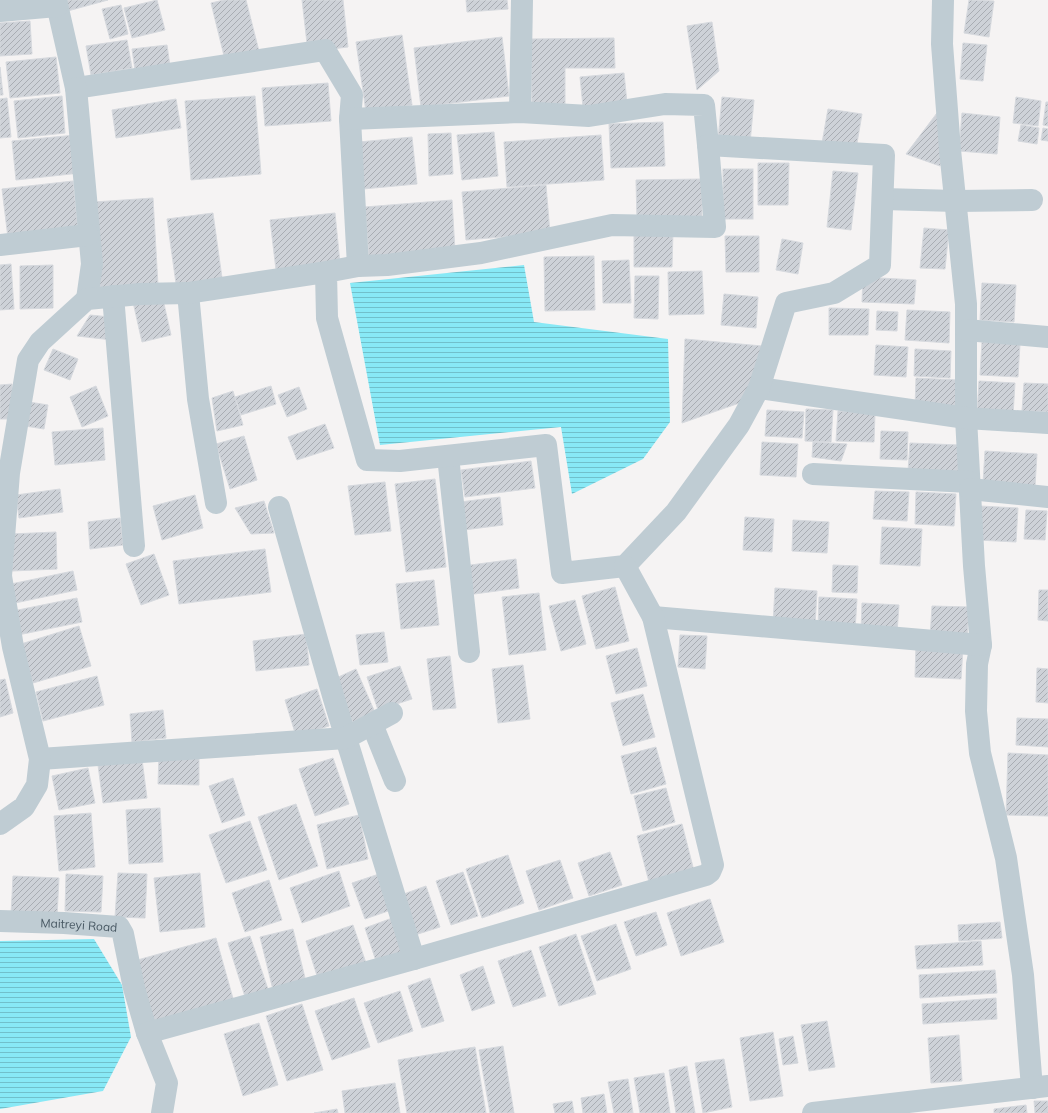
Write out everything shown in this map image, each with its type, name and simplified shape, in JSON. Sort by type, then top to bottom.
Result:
[{"type":"street","points":[[520,112],[522,0]]},
{"type":"street","points":[[813,1113],[1040,1087],[1006,858],[980,753],[976,711],[977,664],[980,644],[966,418],[966,304],[950,150],[942,44],[942,0]]},
{"type":"street","points":[[0,11],[57,3],[76,88],[88,235],[92,264],[87,299]]},
{"type":"street","points":[[76,88],[325,50],[352,95],[350,119],[358,266]]},
{"type":"street","points":[[0,824],[24,807],[37,785],[40,759],[13,647],[1,576],[10,473],[8,439],[28,360],[40,342],[87,299],[140,294],[188,293],[358,266],[387,265],[481,253],[612,225],[715,227],[704,106],[665,104],[589,116],[520,112],[350,119]]},
{"type":"street","points":[[326,272],[327,318],[367,460],[400,461],[546,445],[562,573],[625,566],[676,512],[739,425],[759,388],[786,303],[834,293],[880,265],[884,155],[708,145]]},
{"type":"street","points":[[883,199],[956,201],[1032,200]]},
{"type":"street","points":[[0,245],[88,235]]},
{"type":"street","points":[[188,293],[198,399],[216,503]]},
{"type":"street","points":[[113,296],[134,546]]},
{"type":"street","points":[[966,330],[1048,337]]},
{"type":"street","points":[[759,388],[966,418],[1048,424]]},
{"type":"street","points":[[448,456],[469,652]]},
{"type":"street","points":[[813,474],[970,485],[1048,497]]},
{"type":"street","points":[[279,507],[346,738],[414,960]]},
{"type":"street","points":[[162,1113],[167,1083],[147,1033],[414,960],[699,878],[710,872],[714,865],[653,617],[625,566]]},
{"type":"street","points":[[653,617],[980,644]]},
{"type":"street","points":[[40,759],[346,738],[392,713]]},
{"type":"street","points":[[372,724],[395,781]]},
{"type":"street","name":"Maitreyi Road","points":[[0,920],[119,927],[124,934],[134,988],[147,1033]]},
{"type":"water","points":[[524,265],[534,322],[668,339],[670,422],[643,459],[572,494],[561,427],[380,445],[350,283]]},
{"type":"water","points":[[94,939],[122,985],[131,1037],[103,1091],[0,1109],[0,941]]},
{"type":"building","points":[[61,0],[108,0],[64,12]]},
{"type":"building","points":[[157,0],[165,30],[132,38],[124,8]]},
{"type":"building","points":[[224,0],[246,0],[260,55],[226,64],[211,3]]},
{"type":"building","points":[[302,0],[343,0],[348,47],[308,52]]},
{"type":"building","points":[[466,0],[507,0],[508,9],[467,12]]},
{"type":"building","points":[[969,0],[994,1],[989,37],[964,33]]},
{"type":"building","points":[[121,5],[128,34],[110,39],[102,9]]},
{"type":"building","points":[[30,21],[32,54],[0,56],[0,23]]},
{"type":"building","points":[[712,22],[719,71],[697,90],[687,26]]},
{"type":"building","points":[[402,35],[412,105],[366,112],[356,42]]},
{"type":"building","points":[[502,37],[509,96],[421,107],[414,48]]},
{"type":"building","points":[[614,38],[615,68],[565,68],[565,104],[532,104],[531,39]]},
{"type":"building","points":[[127,40],[132,68],[91,75],[86,46]]},
{"type":"building","points":[[963,43],[987,45],[983,81],[960,79]]},
{"type":"building","points":[[167,45],[171,73],[136,77],[132,49]]},
{"type":"building","points":[[56,57],[60,93],[10,98],[6,62]]},
{"type":"building","points":[[0,67],[3,95],[0,95]]},
{"type":"building","points":[[624,73],[627,103],[583,107],[580,77]]},
{"type":"building","points":[[328,83],[331,121],[265,126],[262,88]]},
{"type":"building","points":[[62,96],[65,133],[18,138],[14,101]]},
{"type":"building","points":[[255,96],[261,174],[191,180],[185,101]]},
{"type":"building","points":[[722,97],[754,100],[750,143],[718,140]]},
{"type":"building","points":[[1016,97],[1041,101],[1038,126],[1013,123]]},
{"type":"building","points":[[7,98],[11,137],[0,138],[0,99]]},
{"type":"building","points":[[176,99],[181,128],[116,138],[112,110]]},
{"type":"building","points":[[1046,102],[1048,102],[1048,126],[1043,125]]},
{"type":"building","points":[[828,109],[862,114],[856,149],[822,143]]},
{"type":"building","points":[[937,113],[942,161],[940,166],[906,154]]},
{"type":"building","points":[[962,113],[1000,117],[997,154],[959,151]]},
{"type":"building","points":[[663,122],[665,166],[611,168],[609,124]]},
{"type":"building","points":[[1021,125],[1039,128],[1037,144],[1018,141]]},
{"type":"building","points":[[1043,128],[1048,129],[1048,141],[1041,140]]},
{"type":"building","points":[[494,132],[498,176],[462,180],[457,135]]},
{"type":"building","points":[[451,133],[453,174],[429,176],[428,134]]},
{"type":"building","points":[[76,135],[80,173],[16,180],[12,141]]},
{"type":"building","points":[[601,135],[604,180],[507,187],[504,142]]},
{"type":"building","points":[[412,137],[417,184],[363,189],[359,142]]},
{"type":"building","points":[[758,163],[789,163],[788,205],[758,205]]},
{"type":"building","points":[[723,169],[753,169],[753,219],[723,219]]},
{"type":"building","points":[[833,171],[858,173],[851,230],[827,227]]},
{"type":"building","points":[[702,179],[702,221],[637,221],[636,180]]},
{"type":"building","points":[[73,181],[78,229],[8,238],[2,189]]},
{"type":"building","points":[[546,185],[550,233],[466,240],[462,192]]},
{"type":"building","points":[[153,198],[158,285],[100,289],[94,202]]},
{"type":"building","points":[[452,200],[455,251],[369,258],[365,207]]},
{"type":"building","points":[[213,213],[223,285],[177,291],[167,219]]},
{"type":"building","points":[[335,213],[340,263],[276,270],[270,220]]},
{"type":"building","points":[[924,228],[949,230],[945,269],[920,268]]},
{"type":"building","points":[[634,232],[673,232],[672,267],[634,267]]},
{"type":"building","points":[[725,236],[759,236],[759,272],[726,272]]},
{"type":"building","points":[[782,239],[803,243],[798,274],[776,270]]},
{"type":"building","points":[[594,256],[595,310],[545,311],[544,257]]},
{"type":"building","points":[[629,260],[631,303],[603,303],[602,261]]},
{"type":"building","points":[[11,264],[14,309],[0,310],[0,265]]},
{"type":"building","points":[[53,265],[53,308],[20,309],[20,266]]},
{"type":"building","points":[[702,271],[704,314],[669,315],[668,272]]},
{"type":"building","points":[[635,276],[659,276],[658,319],[634,318]]},
{"type":"building","points":[[863,277],[916,280],[914,304],[862,302]]},
{"type":"building","points":[[982,283],[1016,285],[1014,322],[980,320]]},
{"type":"building","points":[[724,294],[758,297],[756,328],[721,325]]},
{"type":"building","points":[[162,295],[171,335],[142,342],[133,302]]},
{"type":"building","points":[[829,308],[869,309],[868,335],[829,335]]},
{"type":"building","points":[[907,310],[950,312],[949,343],[905,340]]},
{"type":"building","points":[[877,311],[898,312],[897,331],[876,330]]},
{"type":"building","points":[[90,315],[110,317],[112,340],[77,336]]},
{"type":"building","points":[[685,339],[762,346],[748,400],[682,423]]},
{"type":"building","points":[[982,342],[1020,344],[1018,377],[980,375]]},
{"type":"building","points":[[876,345],[908,347],[906,377],[874,375]]},
{"type":"building","points":[[53,349],[78,359],[70,380],[44,370]]},
{"type":"building","points":[[915,349],[951,351],[950,378],[914,376]]},
{"type":"building","points":[[916,378],[959,380],[957,409],[915,407]]},
{"type":"building","points":[[979,381],[1015,383],[1013,415],[977,413]]},
{"type":"building","points":[[1024,383],[1048,384],[1048,412],[1022,411]]},
{"type":"building","points":[[12,384],[13,419],[0,419],[0,385]]},
{"type":"building","points":[[96,386],[108,416],[82,427],[70,397]]},
{"type":"building","points":[[271,386],[276,404],[241,415],[235,397]]},
{"type":"building","points":[[299,387],[307,409],[287,417],[278,395]]},
{"type":"building","points":[[233,391],[243,425],[217,431],[212,398]]},
{"type":"building","points":[[29,402],[48,405],[44,429],[25,426]]},
{"type":"building","points":[[806,409],[833,410],[831,442],[805,441]]},
{"type":"building","points":[[767,410],[804,412],[802,438],[765,436]]},
{"type":"building","points":[[838,411],[875,413],[874,442],[836,441]]},
{"type":"building","points":[[325,424],[334,448],[297,460],[288,437]]},
{"type":"building","points":[[103,428],[105,460],[55,465],[52,432]]},
{"type":"building","points":[[881,431],[908,432],[907,460],[880,459]]},
{"type":"building","points":[[244,436],[257,480],[230,489],[216,444]]},
{"type":"building","points":[[762,442],[798,444],[796,477],[760,475]]},
{"type":"building","points":[[813,442],[847,444],[841,461],[812,457]]},
{"type":"building","points":[[910,443],[959,445],[958,474],[908,471]]},
{"type":"building","points":[[985,451],[1037,454],[1035,486],[983,483]]},
{"type":"building","points":[[531,461],[535,488],[465,497],[461,470]]},
{"type":"building","points":[[435,479],[446,567],[406,572],[395,484]]},
{"type":"building","points":[[385,482],[391,531],[355,535],[348,486]]},
{"type":"building","points":[[60,489],[63,512],[19,518],[16,495]]},
{"type":"building","points":[[875,491],[909,492],[907,521],[873,519]]},
{"type":"building","points":[[916,492],[956,494],[954,526],[915,524]]},
{"type":"building","points":[[195,495],[203,528],[162,540],[153,506]]},
{"type":"building","points":[[500,497],[503,525],[464,530],[460,502]]},
{"type":"building","points":[[264,501],[274,533],[251,534],[235,508]]},
{"type":"building","points":[[980,506],[1018,508],[1016,542],[978,540]]},
{"type":"building","points":[[1026,510],[1047,511],[1045,540],[1024,539]]},
{"type":"building","points":[[745,517],[774,519],[772,552],[743,550]]},
{"type":"building","points":[[120,518],[123,545],[90,549],[88,522]]},
{"type":"building","points":[[793,520],[829,522],[827,553],[792,551]]},
{"type":"building","points":[[882,527],[922,529],[920,566],[880,564]]},
{"type":"building","points":[[56,532],[57,569],[12,571],[11,534]]},
{"type":"building","points":[[265,549],[271,592],[179,604],[173,561]]},
{"type":"building","points":[[154,554],[169,595],[141,605],[126,564]]},
{"type":"building","points":[[516,559],[519,588],[467,595],[463,566]]},
{"type":"building","points":[[833,565],[858,566],[857,593],[832,592]]},
{"type":"building","points":[[73,571],[77,590],[15,603],[11,584]]},
{"type":"building","points":[[434,580],[439,625],[401,629],[396,584]]},
{"type":"building","points":[[615,587],[629,641],[596,649],[582,596]]},
{"type":"building","points":[[775,588],[817,591],[815,626],[773,624]]},
{"type":"building","points":[[1039,590],[1048,590],[1048,621],[1038,620]]},
{"type":"building","points":[[539,593],[546,650],[509,655],[502,597]]},
{"type":"building","points":[[819,597],[857,599],[855,630],[818,628]]},
{"type":"building","points":[[77,598],[82,622],[18,635],[13,611]]},
{"type":"building","points":[[575,600],[586,644],[561,651],[549,606]]},
{"type":"building","points":[[862,603],[899,605],[897,633],[861,631]]},
{"type":"building","points":[[932,606],[969,607],[967,640],[930,638]]},
{"type":"building","points":[[79,626],[91,666],[33,683],[21,644]]},
{"type":"building","points":[[384,632],[388,662],[360,665],[356,635]]},
{"type":"building","points":[[306,634],[309,665],[256,671],[253,641]]},
{"type":"building","points":[[680,635],[707,636],[705,669],[678,667]]},
{"type":"building","points":[[916,645],[963,648],[961,679],[915,677]]},
{"type":"building","points":[[637,648],[647,686],[616,694],[606,656]]},
{"type":"building","points":[[450,656],[456,708],[433,710],[427,659]]},
{"type":"building","points":[[523,665],[530,719],[498,723],[492,669]]},
{"type":"building","points":[[400,666],[412,699],[378,710],[367,677]]},
{"type":"building","points":[[1037,668],[1048,669],[1048,703],[1036,702]]},
{"type":"building","points":[[356,669],[377,717],[355,727],[334,679]]},
{"type":"building","points":[[97,676],[104,705],[43,721],[36,692]]},
{"type":"building","points":[[5,679],[13,713],[0,717],[0,680]]},
{"type":"building","points":[[317,689],[329,726],[296,736],[285,700]]},
{"type":"building","points":[[643,694],[655,737],[623,746],[611,703]]},
{"type":"building","points":[[163,710],[166,738],[132,742],[130,714]]},
{"type":"building","points":[[1017,718],[1048,719],[1048,747],[1016,745]]},
{"type":"building","points":[[656,747],[666,784],[631,794],[621,756]]},
{"type":"building","points":[[1008,753],[1048,755],[1048,816],[1006,815]]},
{"type":"building","points":[[159,755],[199,756],[199,785],[158,784]]},
{"type":"building","points":[[333,758],[349,804],[315,816],[299,769]]},
{"type":"building","points":[[142,759],[147,798],[103,803],[98,765]]},
{"type":"building","points":[[88,768],[95,803],[59,810],[52,776]]},
{"type":"building","points":[[233,778],[245,815],[222,823],[209,786]]},
{"type":"building","points":[[666,788],[675,822],[643,831],[634,796]]},
{"type":"building","points":[[296,804],[318,866],[279,880],[258,817]]},
{"type":"building","points":[[160,808],[163,862],[129,864],[126,810]]},
{"type":"building","points":[[91,813],[95,867],[59,871],[54,816]]},
{"type":"building","points":[[359,815],[368,859],[327,869],[317,825]]},
{"type":"building","points":[[250,821],[267,870],[226,883],[209,835]]},
{"type":"building","points":[[682,824],[694,871],[649,882],[637,836]]},
{"type":"building","points":[[610,852],[622,885],[589,896],[578,863]]},
{"type":"building","points":[[508,855],[524,903],[482,918],[466,869]]},
{"type":"building","points":[[560,860],[573,898],[539,910],[526,871]]},
{"type":"building","points":[[339,871],[350,906],[302,923],[290,888]]},
{"type":"building","points":[[463,872],[478,916],[451,925],[436,881]]},
{"type":"building","points":[[118,873],[147,874],[145,918],[115,917]]},
{"type":"building","points":[[200,873],[205,927],[160,932],[154,878]]},
{"type":"building","points":[[66,874],[103,876],[101,912],[65,911]]},
{"type":"building","points":[[379,874],[391,910],[365,919],[352,883]]},
{"type":"building","points":[[13,876],[59,878],[57,917],[11,915]]},
{"type":"building","points":[[269,880],[282,920],[245,932],[232,893]]},
{"type":"building","points":[[426,886],[440,927],[415,935],[401,895]]},
{"type":"building","points":[[710,899],[724,942],[681,956],[667,913]]},
{"type":"building","points":[[656,912],[667,945],[636,956],[624,922]]},
{"type":"building","points":[[395,917],[407,953],[377,964],[365,928]]},
{"type":"building","points":[[1000,922],[1002,938],[959,941],[958,925]]},
{"type":"building","points":[[616,924],[631,969],[597,981],[581,936]]},
{"type":"building","points":[[353,925],[367,966],[319,982],[306,941]]},
{"type":"building","points":[[293,929],[306,982],[273,990],[260,937]]},
{"type":"building","points":[[576,934],[596,994],[559,1006],[539,947]]},
{"type":"building","points":[[250,936],[270,995],[247,1003],[228,943]]},
{"type":"building","points":[[216,938],[234,1002],[153,1026],[134,961]]},
{"type":"building","points":[[981,941],[983,965],[917,969],[915,946]]},
{"type":"building","points":[[531,950],[546,996],[513,1007],[498,961]]},
{"type":"building","points":[[483,966],[495,1003],[472,1011],[460,975]]},
{"type":"building","points":[[995,970],[997,993],[920,998],[919,975]]},
{"type":"building","points":[[430,978],[444,1021],[422,1028],[408,986]]},
{"type":"building","points":[[400,991],[413,1031],[378,1043],[364,1003]]},
{"type":"building","points":[[354,998],[370,1047],[332,1060],[315,1011]]},
{"type":"building","points":[[996,998],[997,1019],[923,1024],[922,1004]]},
{"type":"building","points":[[302,1004],[323,1070],[287,1081],[266,1016]]},
{"type":"building","points":[[827,1021],[835,1067],[809,1071],[801,1025]]},
{"type":"building","points":[[259,1023],[278,1085],[243,1096],[224,1034]]},
{"type":"building","points":[[773,1032],[783,1096],[750,1101],[740,1038]]},
{"type":"building","points":[[959,1035],[962,1081],[931,1083],[928,1038]]},
{"type":"building","points":[[793,1036],[798,1063],[783,1065],[779,1039]]},
{"type":"building","points":[[503,1046],[514,1113],[490,1113],[479,1050]]},
{"type":"building","points":[[475,1047],[486,1113],[407,1113],[398,1060]]},
{"type":"building","points":[[724,1059],[732,1107],[703,1113],[695,1063]]},
{"type":"building","points":[[687,1066],[695,1113],[676,1113],[669,1070]]},
{"type":"building","points":[[664,1073],[670,1113],[640,1113],[634,1078]]},
{"type":"building","points":[[628,1079],[633,1113],[614,1113],[608,1082]]},
{"type":"building","points":[[395,1083],[400,1113],[345,1113],[342,1091]]},
{"type":"building","points":[[604,1094],[607,1113],[583,1113],[581,1098]]},
{"type":"building","points":[[572,1101],[574,1113],[555,1113],[553,1104]]},
{"type":"building","points":[[1034,1101],[1048,1101],[1048,1113],[1035,1113]]},
{"type":"building","points":[[1026,1105],[1027,1113],[994,1113],[994,1109]]},
{"type":"building","points":[[337,1109],[338,1113],[314,1113]]}]
